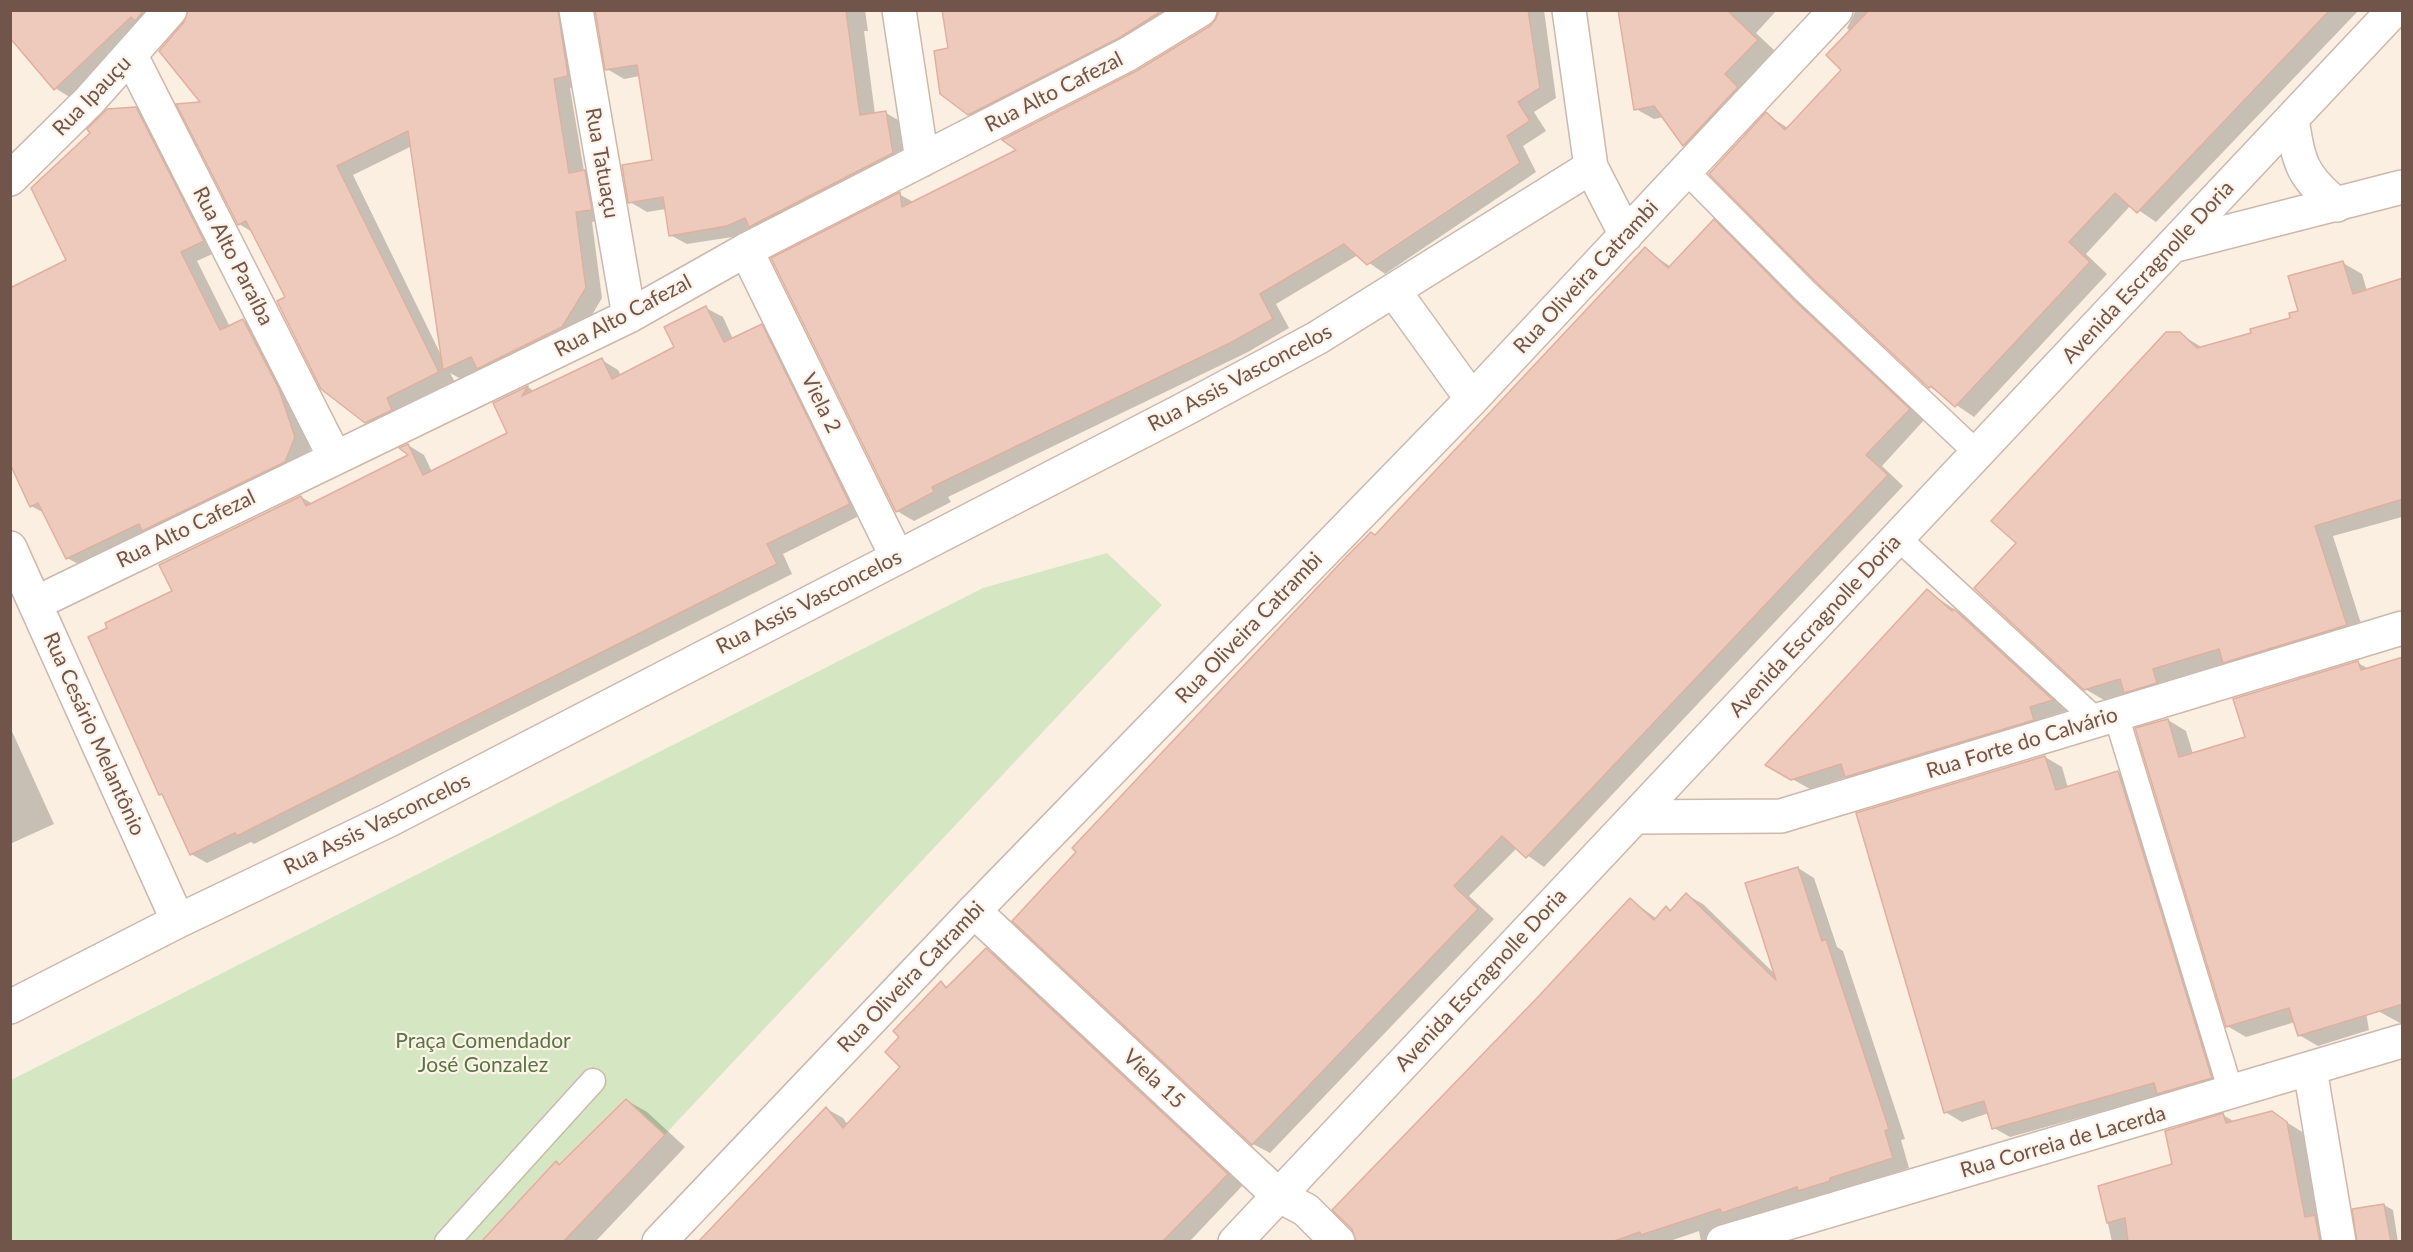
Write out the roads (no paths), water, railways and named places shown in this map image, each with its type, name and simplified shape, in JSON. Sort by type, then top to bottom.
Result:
[{"type":"street","name":"Rua Ipauçu","points":[[10,179],[131,56],[170,10]]},
{"type":"street","name":"Rua Tatuaçu","points":[[576,10],[629,316]]},
{"type":"street","points":[[899,10],[922,160]]},
{"type":"street","name":"Rua Alto Cafezal","points":[[36,603],[334,456],[629,316],[746,250],[1128,54],[1200,10]]},
{"type":"street","points":[[1569,10],[1591,167],[1626,235]]},
{"type":"street","name":"Rua Oliveira Catrambi","points":[[659,1242],[974,911],[1472,399],[1836,10]]},
{"type":"street","name":"Avenida Escragnolle Doria","points":[[1235,1242],[2394,10]]},
{"type":"street","name":"Rua Alto Paraíba","points":[[131,56],[334,456]]},
{"type":"street","points":[[2292,119],[2298,158],[2312,183],[2337,204]]},
{"type":"street","name":"Rua Assis Vasconcelos","points":[[10,1007],[178,921],[389,820],[1194,404],[1317,338],[1591,167]]},
{"type":"street","points":[[2172,246],[2403,187]]},
{"type":"street","name":"Viela 2","points":[[746,250],[897,557]]},
{"type":"street","points":[[1394,291],[1472,399]]},
{"type":"street","name":"Rua Cesário Melantônio","points":[[10,548],[178,921]]},
{"type":"street","name":"Rua Forte do Calvário","points":[[1635,817],[1781,816],[2403,628]]},
{"type":"street","name":"Viela 15","points":[[974,911],[1278,1195],[1306,1210],[1338,1242]]},
{"type":"street","name":"Rua Correia de Lacerda","points":[[1724,1242],[2403,1041]]},
{"type":"street","points":[[2310,1069],[2339,1242]]},
{"type":"lane","points":[[1685,170],[1805,291],[1977,453]]},
{"type":"lane","points":[[1898,538],[2107,718],[2231,1092]]},
{"type":"lane","points":[[447,1242],[593,1081]]},
{"type":"park label","name":"Praça Comendador José Gonzalez","points":[[483,1053]]}]
